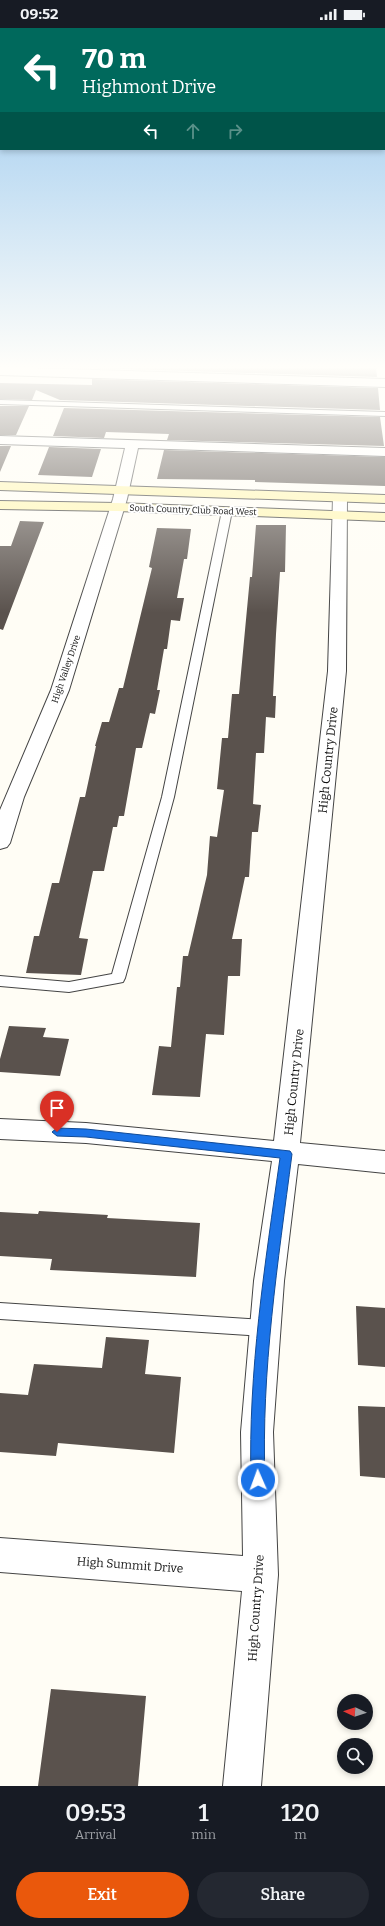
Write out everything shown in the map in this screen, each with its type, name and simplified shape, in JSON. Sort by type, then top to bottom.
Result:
[{"type":"street","name":"High Valley Drive","points":[[0,843],[14,796],[60,690],[119,499],[131,449]]},
{"type":"street","points":[[291,449],[385,452]]},
{"type":"street","name":"South Country Club Road West","points":[[0,486],[227,511],[339,506],[385,499]]},
{"type":"street","name":"South Country Club Road West","points":[[0,505],[119,499],[339,506],[385,517]]},
{"type":"street","name":"High Country Drive","points":[[242,1786],[261,1576],[256,1432],[269,1281],[286,1154],[337,671],[339,506]]},
{"type":"street","points":[[0,1130],[86,1133],[286,1154],[385,1162]]},
{"type":"street","name":"High Summit Drive","points":[[0,1556],[261,1576]]},
{"type":"lane","points":[[0,981],[69,987],[118,978],[168,797],[227,511]]},
{"type":"lane","points":[[0,1311],[265,1328]]},
{"type":"building","points":[[0,449],[10,449],[0,472]]},
{"type":"building","points":[[48,449],[101,449],[92,477],[38,475]]},
{"type":"building","points":[[164,450],[385,457],[385,486],[255,482],[255,480],[157,479]]},
{"type":"building","points":[[20,521],[44,522],[3,630],[0,629],[0,546],[11,546]]},
{"type":"building","points":[[256,525],[286,525],[285,572],[280,572],[273,696],[276,696],[275,718],[266,717],[264,753],[256,753],[253,804],[261,805],[258,832],[252,832],[249,877],[245,877],[232,939],[242,939],[240,976],[228,976],[224,1035],[206,1034],[200,1097],[152,1095],[159,1046],[171,1047],[177,987],[180,987],[183,956],[188,956],[207,875],[210,836],[217,837],[224,790],[217,789],[222,738],[228,738],[232,694],[239,694],[250,577],[252,577]]},
{"type":"building","points":[[157,528],[191,529],[187,559],[184,559],[177,598],[184,598],[180,621],[171,620],[167,649],[164,649],[157,690],[160,690],[155,714],[150,713],[142,748],[136,748],[124,816],[119,816],[117,827],[113,827],[104,871],[93,871],[79,938],[88,939],[81,975],[26,973],[34,936],[39,936],[52,883],[59,883],[80,797],[85,797],[95,746],[102,722],[109,722],[119,688],[123,688],[152,568],[149,567]]},
{"type":"building","points":[[9,1026],[46,1028],[43,1037],[69,1039],[60,1076],[0,1072],[0,1059]]},
{"type":"building","points":[[39,1211],[108,1215],[107,1218],[200,1223],[196,1277],[50,1270],[52,1259],[0,1256],[0,1212],[38,1214]]},
{"type":"building","points":[[356,1306],[385,1308],[385,1367],[358,1365]]},
{"type":"building","points":[[106,1337],[149,1340],[145,1374],[181,1377],[174,1453],[58,1443],[56,1456],[0,1452],[0,1393],[28,1395],[34,1364],[102,1368]]},
{"type":"building","points":[[358,1406],[385,1407],[385,1478],[360,1476]]},
{"type":"building","points":[[51,1689],[146,1696],[138,1786],[38,1786]]},
{"type":"route","points":[[57,1132],[86,1133],[286,1154],[269,1281],[256,1432],[258,1480]]}]
